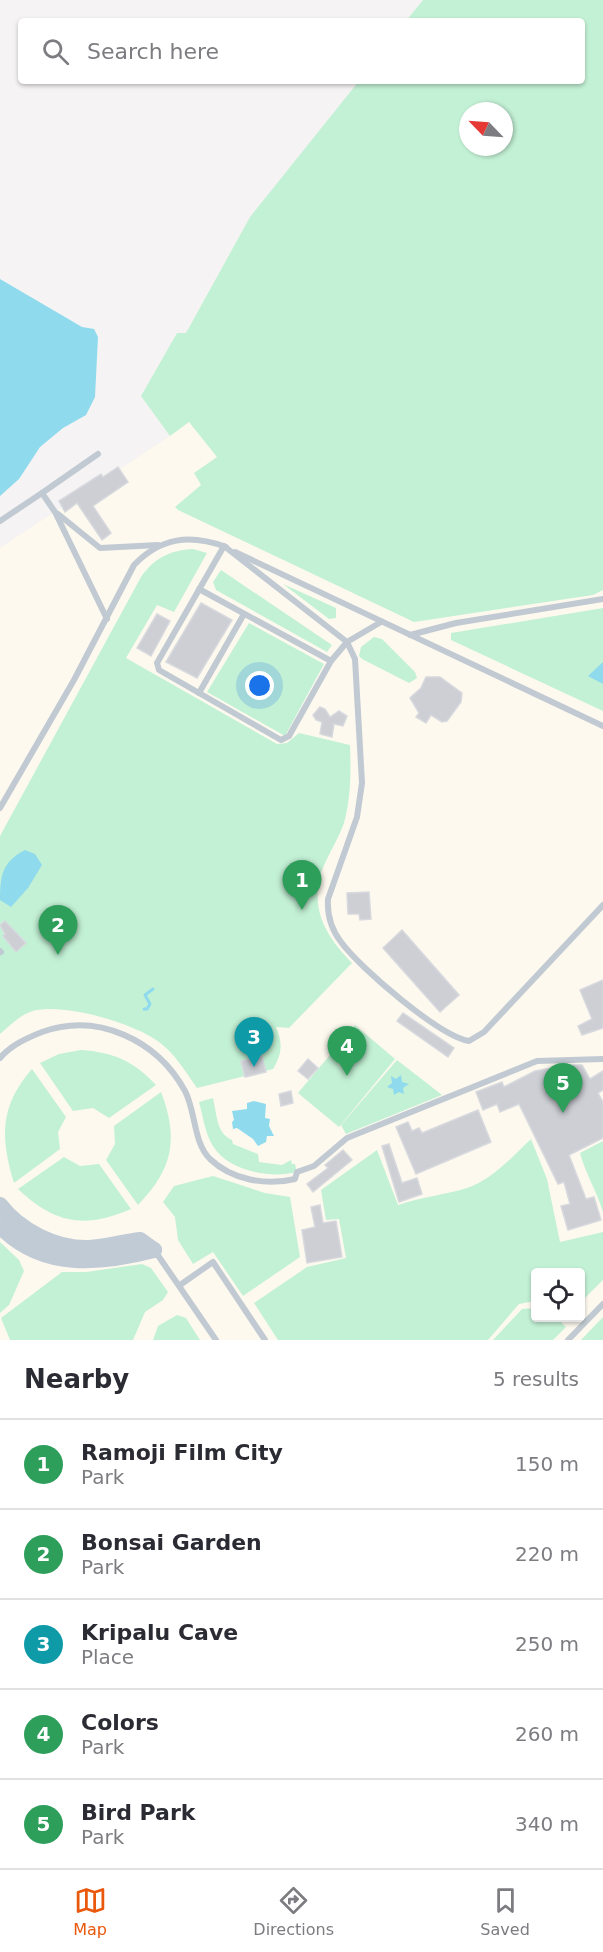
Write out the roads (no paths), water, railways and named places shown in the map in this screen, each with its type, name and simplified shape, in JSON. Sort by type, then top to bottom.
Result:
[{"type":"street","points":[[0,1205],[7,1214],[31,1233],[63,1245],[90,1248],[140,1240],[154,1250]]},
{"type":"street","points":[[0,1226],[37,1251],[67,1261],[93,1262],[154,1250]]},
{"type":"lane","points":[[0,521],[98,454]]},
{"type":"lane","points":[[42,493],[55,512],[107,619]]},
{"type":"lane","points":[[55,512],[82,536],[100,548],[165,544]]},
{"type":"lane","points":[[0,808],[107,619],[134,566],[148,551],[183,539],[224,546],[603,726]]},
{"type":"lane","points":[[224,546],[157,663],[159,670],[281,740],[289,736],[331,660],[346,642],[381,622]]},
{"type":"lane","points":[[224,546],[346,642],[355,659],[362,783],[357,817],[328,899],[327,912],[340,942],[357,960],[438,1027],[452,1036],[469,1041],[484,1032],[603,905]]},
{"type":"lane","points":[[199,589],[331,660]]},
{"type":"lane","points":[[409,635],[456,623],[603,599]]},
{"type":"lane","points":[[199,693],[244,614]]},
{"type":"lane","points":[[0,1058],[28,1037],[53,1028],[80,1025],[106,1028],[131,1037],[154,1051],[173,1070],[187,1093],[200,1145],[208,1157],[235,1175],[270,1182],[295,1179],[297,1172],[314,1166],[347,1138],[537,1061],[603,1059]]},
{"type":"lane","points":[[154,1250],[216,1340]]},
{"type":"lane","points":[[180,1285],[213,1262],[266,1340]]},
{"type":"lane","points":[[568,1340],[603,1304]]},
{"type":"water","points":[[0,279],[82,327],[94,329],[98,337],[95,397],[86,415],[63,428],[40,447],[19,479],[0,496]]},
{"type":"water","points":[[603,662],[603,684],[588,676]]},
{"type":"water","points":[[25,850],[35,854],[42,865],[28,888],[11,907],[0,900],[2,877],[11,860]]},
{"type":"water","points":[[401,1075],[402,1082],[409,1084],[403,1088],[404,1094],[399,1092],[394,1095],[393,1089],[387,1087],[392,1083],[391,1076],[396,1079]]},
{"type":"water","points":[[254,1101],[266,1104],[265,1118],[270,1119],[269,1126],[274,1136],[267,1136],[266,1142],[258,1146],[253,1139],[237,1128],[233,1129],[232,1122],[234,1120],[232,1111],[247,1109],[247,1103]]},
{"type":"waterway","points":[[144,1009],[147,1009],[150,1004],[145,995],[153,989]]},
{"type":"place","name":"Ramoji Film City","points":[[302,910]]},
{"type":"place","name":"Bonsai Garden","points":[[58,955]]},
{"type":"place","name":"Kripalu Cave","points":[[254,1067]]},
{"type":"place","name":"Colors","points":[[347,1076]]},
{"type":"place","name":"Bird Park","points":[[563,1113]]}]
